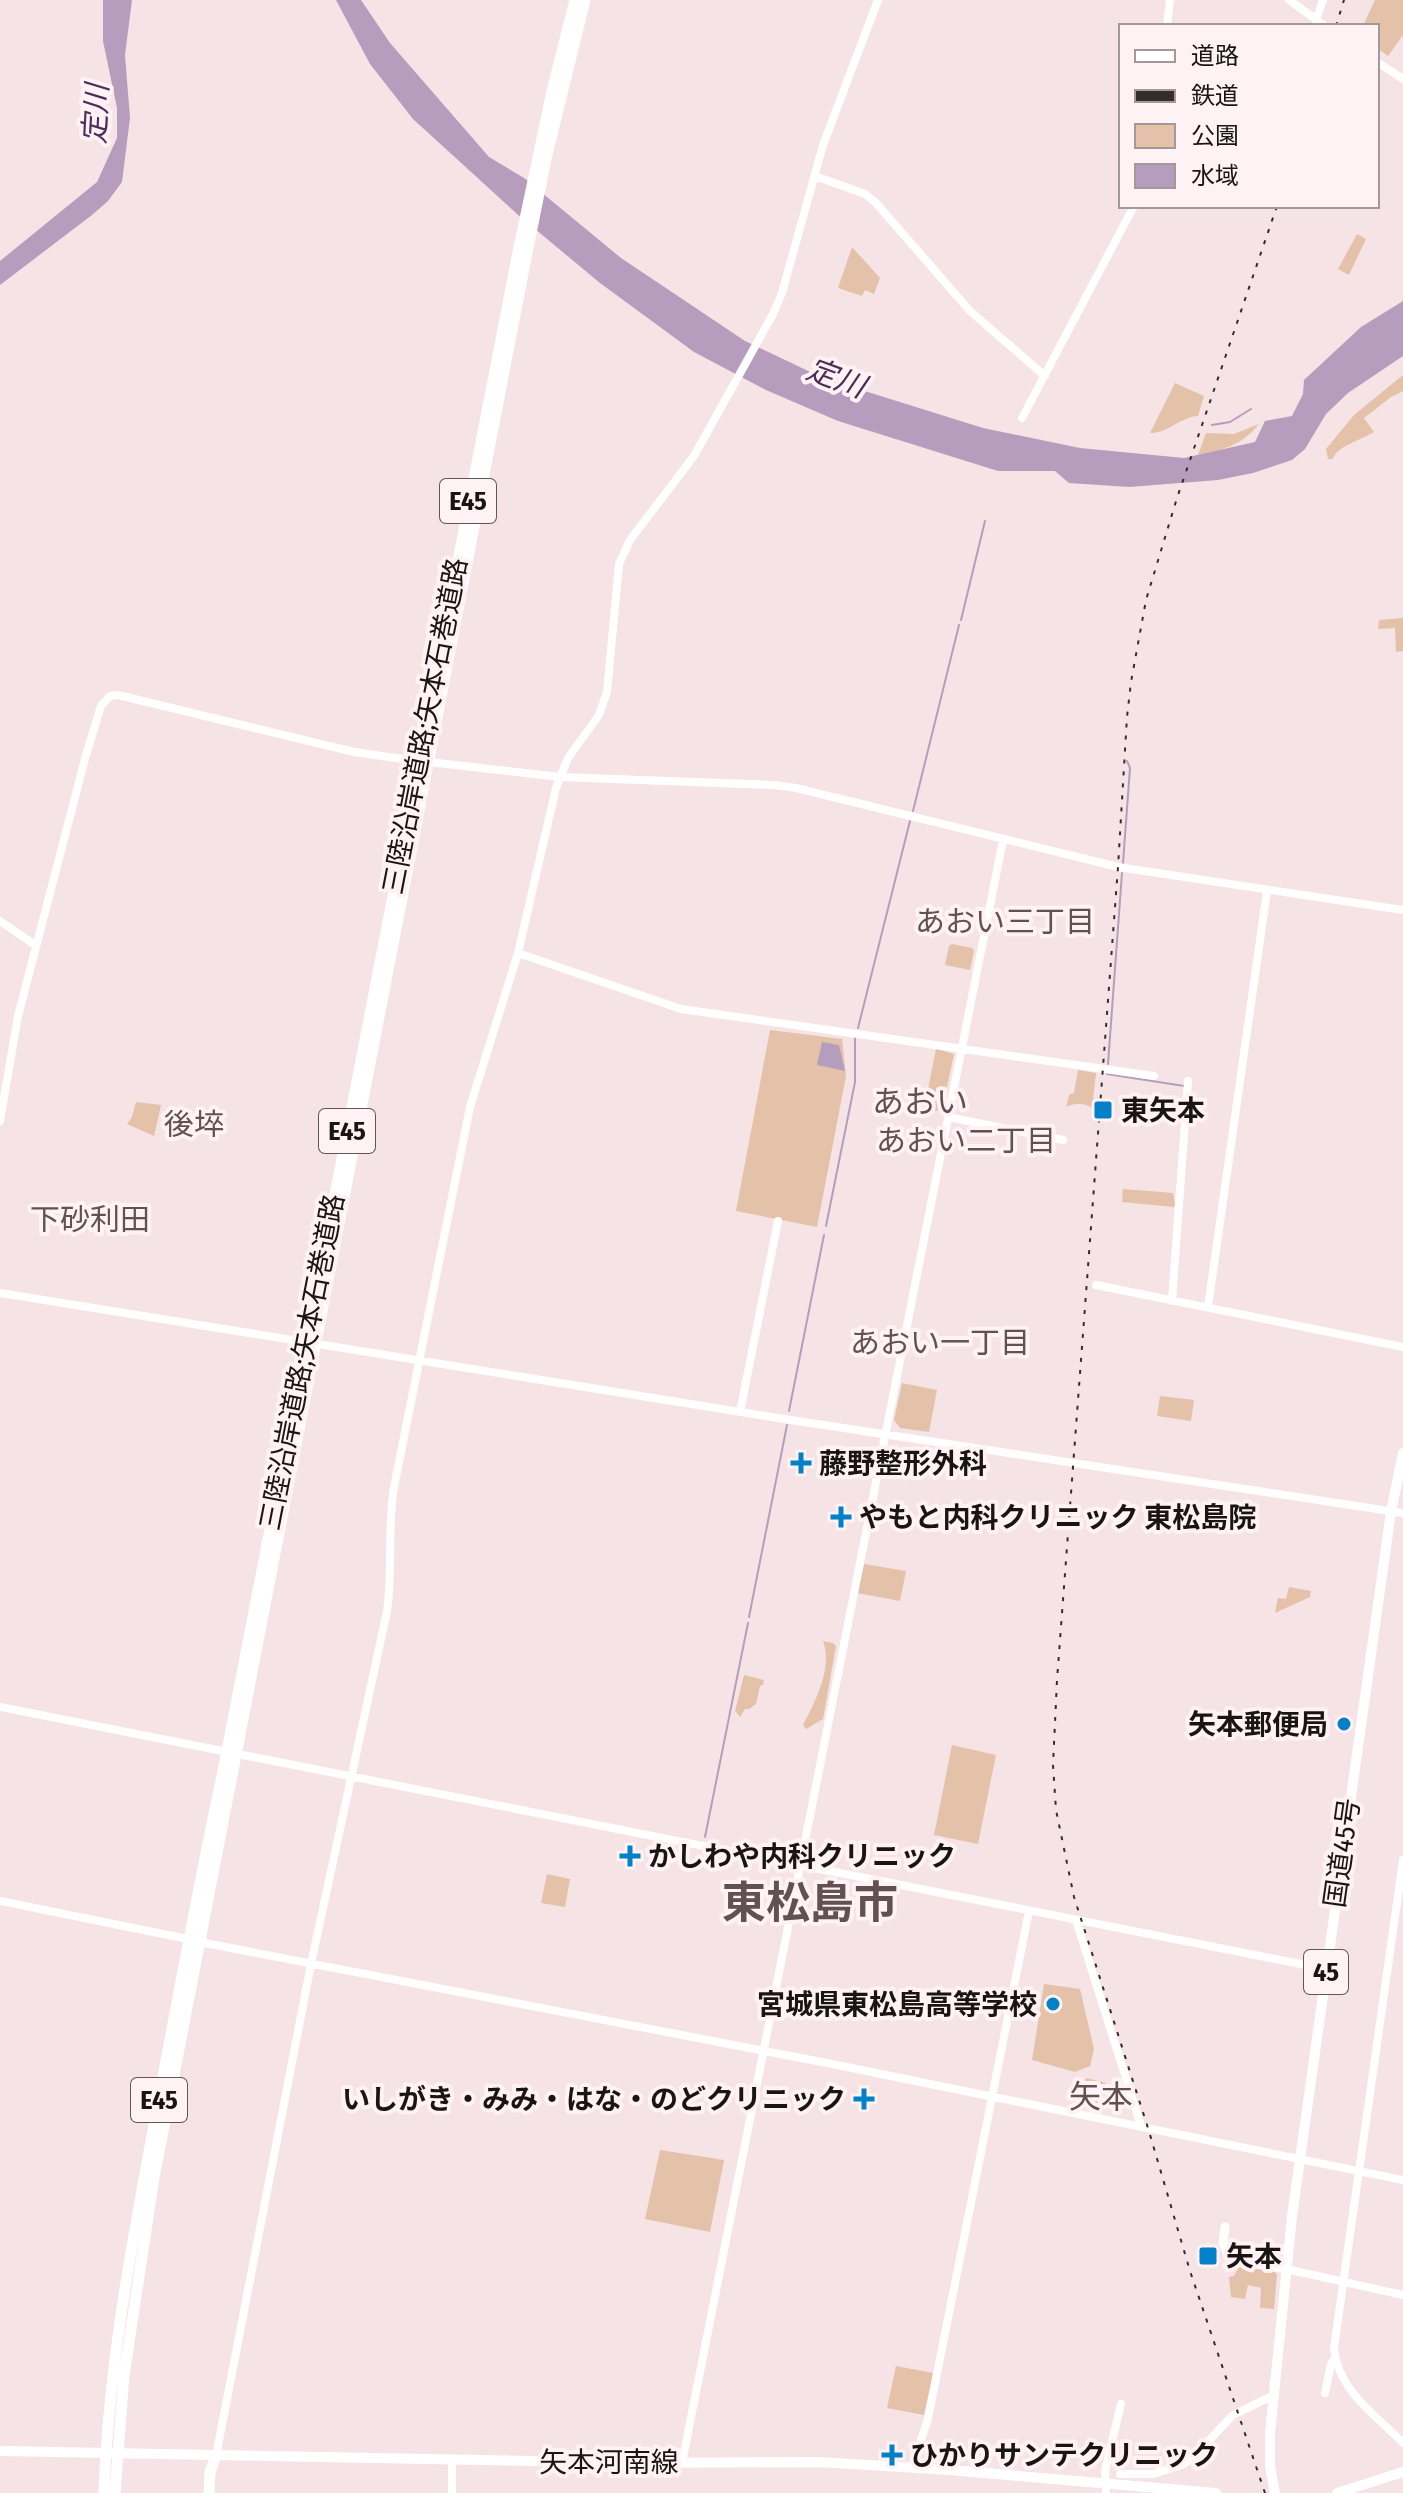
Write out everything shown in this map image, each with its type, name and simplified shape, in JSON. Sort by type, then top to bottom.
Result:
[{"type":"highway","name":"三陸沿岸道路;矢本石巻道路","points":[[115,2440],[154,2178],[232,1746],[522,255],[575,0]]},
{"type":"highway","name":"三陸沿岸道路;矢本石巻道路","points":[[542,156],[585,0]]},
{"type":"highway","name":"三陸沿岸道路;矢本石巻道路","points":[[115,2440],[129,2267],[202,1866],[229,1762]]},
{"type":"highway","points":[[103,2493],[112,2465],[115,2440]]},
{"type":"highway","points":[[209,2493],[210,2472],[216,2456]]},
{"type":"highway","points":[[216,2456],[216,2493]]},
{"type":"highway","points":[[112,2465],[118,2493]]},
{"type":"main road","name":"国道45号","points":[[1275,2493],[1269,2452],[1286,2269],[1391,1512],[1403,1453]]},
{"type":"main road","points":[[1225,2227],[1223,2247],[1229,2258],[1286,2269]]},
{"type":"main road","name":"矢本河南線","points":[[0,2451],[452,2461],[819,2462],[912,2467],[1106,2488],[1216,2493]]},
{"type":"main road","points":[[1337,2493],[1403,2472]]},
{"type":"street","points":[[216,2456],[311,1964],[387,1611],[391,1507],[470,1107],[518,953],[560,777],[571,752],[599,715],[607,692],[616,578],[622,554],[694,456],[782,293],[836,110],[878,0]]},
{"type":"street","points":[[1167,24],[1170,0]]},
{"type":"street","points":[[1289,0],[1322,24]]},
{"type":"street","points":[[1316,20],[1323,0]]},
{"type":"street","points":[[1379,63],[1403,79]]},
{"type":"street","points":[[815,176],[865,194],[876,203],[970,311],[1045,376]]},
{"type":"street","points":[[1022,418],[1133,208]]},
{"type":"street","points":[[0,1121],[18,1016],[35,945],[98,711],[110,696],[125,695],[354,752],[560,777],[774,785],[1128,869],[1403,910]]},
{"type":"street","points":[[682,2463],[1003,840]]},
{"type":"street","points":[[1208,1307],[1267,891]]},
{"type":"street","points":[[0,921],[35,945]]},
{"type":"street","points":[[518,953],[681,1009],[1154,1076]]},
{"type":"street","points":[[1172,1301],[1188,1081]]},
{"type":"street","points":[[948,1117],[1063,1140]]},
{"type":"street","points":[[740,1412],[778,1221]]},
{"type":"street","points":[[1096,1285],[1403,1347]]},
{"type":"street","points":[[0,1293],[419,1362],[1403,1513]]},
{"type":"street","points":[[0,1707],[1326,1969]]},
{"type":"street","points":[[1403,1860],[1335,2339],[1339,2371],[1351,2392],[1403,2443]]},
{"type":"street","points":[[0,1901],[183,1938]]},
{"type":"street","points":[[912,2467],[928,2419],[1029,1911]]},
{"type":"street","points":[[1076,1920],[1112,2044],[1141,2126]]},
{"type":"street","points":[[205,1943],[1403,2180]]},
{"type":"street","points":[[1286,2269],[1403,2295]]},
{"type":"street","points":[[1325,2393],[1335,2357]]},
{"type":"street","points":[[1120,2474],[1153,2474],[1182,2465],[1233,2415],[1274,2395]]},
{"type":"street","points":[[1106,2488],[1105,2471],[1121,2404]]},
{"type":"street","points":[[452,2461],[452,2493]]},
{"type":"green space","points":[[1375,0],[1403,0],[1403,35],[1388,56],[1379,49],[1379,24],[1364,24]]},
{"type":"green space","points":[[1357,234],[1366,239],[1349,275],[1338,269]]},
{"type":"green space","points":[[852,247],[880,278],[874,294],[865,290],[862,296],[838,288]]},
{"type":"green space","points":[[1403,375],[1403,391],[1364,418],[1374,432],[1344,447],[1333,459],[1328,459],[1326,449],[1354,415]]},
{"type":"green space","points":[[1175,383],[1204,396],[1198,416],[1150,433]]},
{"type":"green space","points":[[1259,424],[1232,446],[1198,455],[1206,433],[1234,434]]},
{"type":"green space","points":[[1403,618],[1403,651],[1396,652],[1395,628],[1378,629],[1379,620]]},
{"type":"green space","points":[[952,944],[972,948],[970,970],[945,965]]},
{"type":"green space","points":[[770,1030],[842,1039],[846,1076],[817,1227],[736,1211]]},
{"type":"green space","points":[[936,1049],[954,1054],[942,1111],[924,1109]]},
{"type":"green space","points":[[1078,1070],[1096,1073],[1092,1108],[1079,1104],[1066,1107],[1069,1095],[1074,1093]]},
{"type":"green space","points":[[136,1102],[161,1105],[154,1136],[127,1124]]},
{"type":"green space","points":[[1123,1189],[1173,1193],[1175,1204],[1174,1207],[1122,1202]]},
{"type":"green space","points":[[902,1383],[937,1390],[929,1432],[900,1428],[894,1420]]},
{"type":"green space","points":[[1160,1396],[1194,1400],[1191,1421],[1157,1416]]},
{"type":"green space","points":[[864,1564],[906,1571],[900,1601],[857,1593]]},
{"type":"green space","points":[[1289,1587],[1311,1591],[1310,1597],[1275,1613],[1278,1598],[1286,1599]]},
{"type":"green space","points":[[823,1641],[836,1646],[823,1719],[806,1729],[803,1725],[824,1673],[826,1651]]},
{"type":"green space","points":[[744,1675],[764,1680],[756,1704],[745,1709],[740,1717],[735,1711]]},
{"type":"green space","points":[[952,1745],[996,1755],[978,1844],[934,1835]]},
{"type":"green space","points":[[547,1874],[570,1879],[565,1907],[541,1903]]},
{"type":"green space","points":[[1044,1984],[1080,1989],[1094,2049],[1090,2066],[1075,2072],[1032,2060]]},
{"type":"green space","points":[[1086,2078],[1106,2083],[1101,2105],[1081,2101]]},
{"type":"green space","points":[[660,2150],[724,2160],[710,2232],[645,2219]]},
{"type":"green space","points":[[1239,2266],[1275,2272],[1274,2309],[1260,2308],[1261,2288],[1248,2285],[1245,2299],[1231,2297],[1229,2277],[1234,2276]]},
{"type":"green space","points":[[896,2366],[933,2373],[924,2415],[887,2408]]},
{"type":"water","points":[[103,0],[132,0],[125,55],[130,118],[122,182],[108,201],[92,215],[0,285],[0,261],[97,182],[117,138],[117,108],[103,41]]},
{"type":"water","points":[[336,0],[361,0],[390,43],[489,157],[524,178],[621,258],[745,341],[823,378],[983,428],[1080,448],[1184,458],[1255,442],[1265,421],[1292,416],[1303,394],[1304,380],[1361,327],[1403,301],[1403,356],[1348,393],[1326,414],[1305,449],[1292,460],[1218,480],[1129,487],[1069,483],[1055,471],[998,471],[838,421],[766,390],[694,352],[600,283],[517,214],[413,119],[370,64]]},
{"type":"water","points":[[822,1042],[839,1045],[845,1071],[817,1065]]},
{"type":"waterway","points":[[1212,425],[1230,422],[1251,409]]},
{"type":"waterway","points":[[961,620],[985,521]]},
{"type":"waterway","points":[[913,811],[959,625]]},
{"type":"waterway","points":[[1123,863],[1130,768],[1127,761]]},
{"type":"waterway","points":[[858,1028],[910,821]]},
{"type":"waterway","points":[[1108,1064],[1122,873]]},
{"type":"waterway","points":[[826,1226],[855,1082],[855,1038]]},
{"type":"waterway","points":[[1107,1074],[1184,1086]]},
{"type":"waterway","points":[[789,1411],[824,1235]]},
{"type":"waterway","points":[[749,1617],[787,1425]]},
{"type":"waterway","points":[[705,1837],[748,1623]]},
{"type":"railway","points":[[1337,24],[1344,0]]},
{"type":"railway","points":[[1265,2493],[1190,2271],[1074,1897],[1056,1810],[1053,1765],[1131,682],[1146,600],[1177,498],[1276,208]]},
{"type":"place","name":"東矢本","points":[[1103,1110]]},
{"type":"place","name":"藤野整形外科","points":[[801,1463]]},
{"type":"place","name":"やもと内科クリニック 東松島院","points":[[841,1517]]},
{"type":"place","name":"矢本郵便局","points":[[1344,1724]]},
{"type":"place","name":"かしわや内科クリニック","points":[[630,1856]]},
{"type":"place","name":"宮城県東松島高等学校","points":[[1053,2004]]},
{"type":"place","name":"いしがき・みみ・はな・のどクリニック","points":[[864,2099]]},
{"type":"place","name":"矢本","points":[[1208,2256]]},
{"type":"place","name":"ひかりサンテクリニック","points":[[892,2455]]},
{"type":"district","name":"あおい三丁目","points":[[1005,922]]},
{"type":"district","name":"あおい","points":[[920,1102]]},
{"type":"district","name":"後埣","points":[[194,1125]]},
{"type":"district","name":"あおい二丁目","points":[[966,1141]]},
{"type":"district","name":"下砂利田","points":[[90,1220]]},
{"type":"district","name":"あおい一丁目","points":[[940,1343]]},
{"type":"district","name":"東松島市","points":[[810,1903]]},
{"type":"district","name":"矢本","points":[[1101,2097]]},
{"type":"water label","name":"定川","points":[[96,114]]},
{"type":"water label","name":"定川","points":[[836,378]]}]
